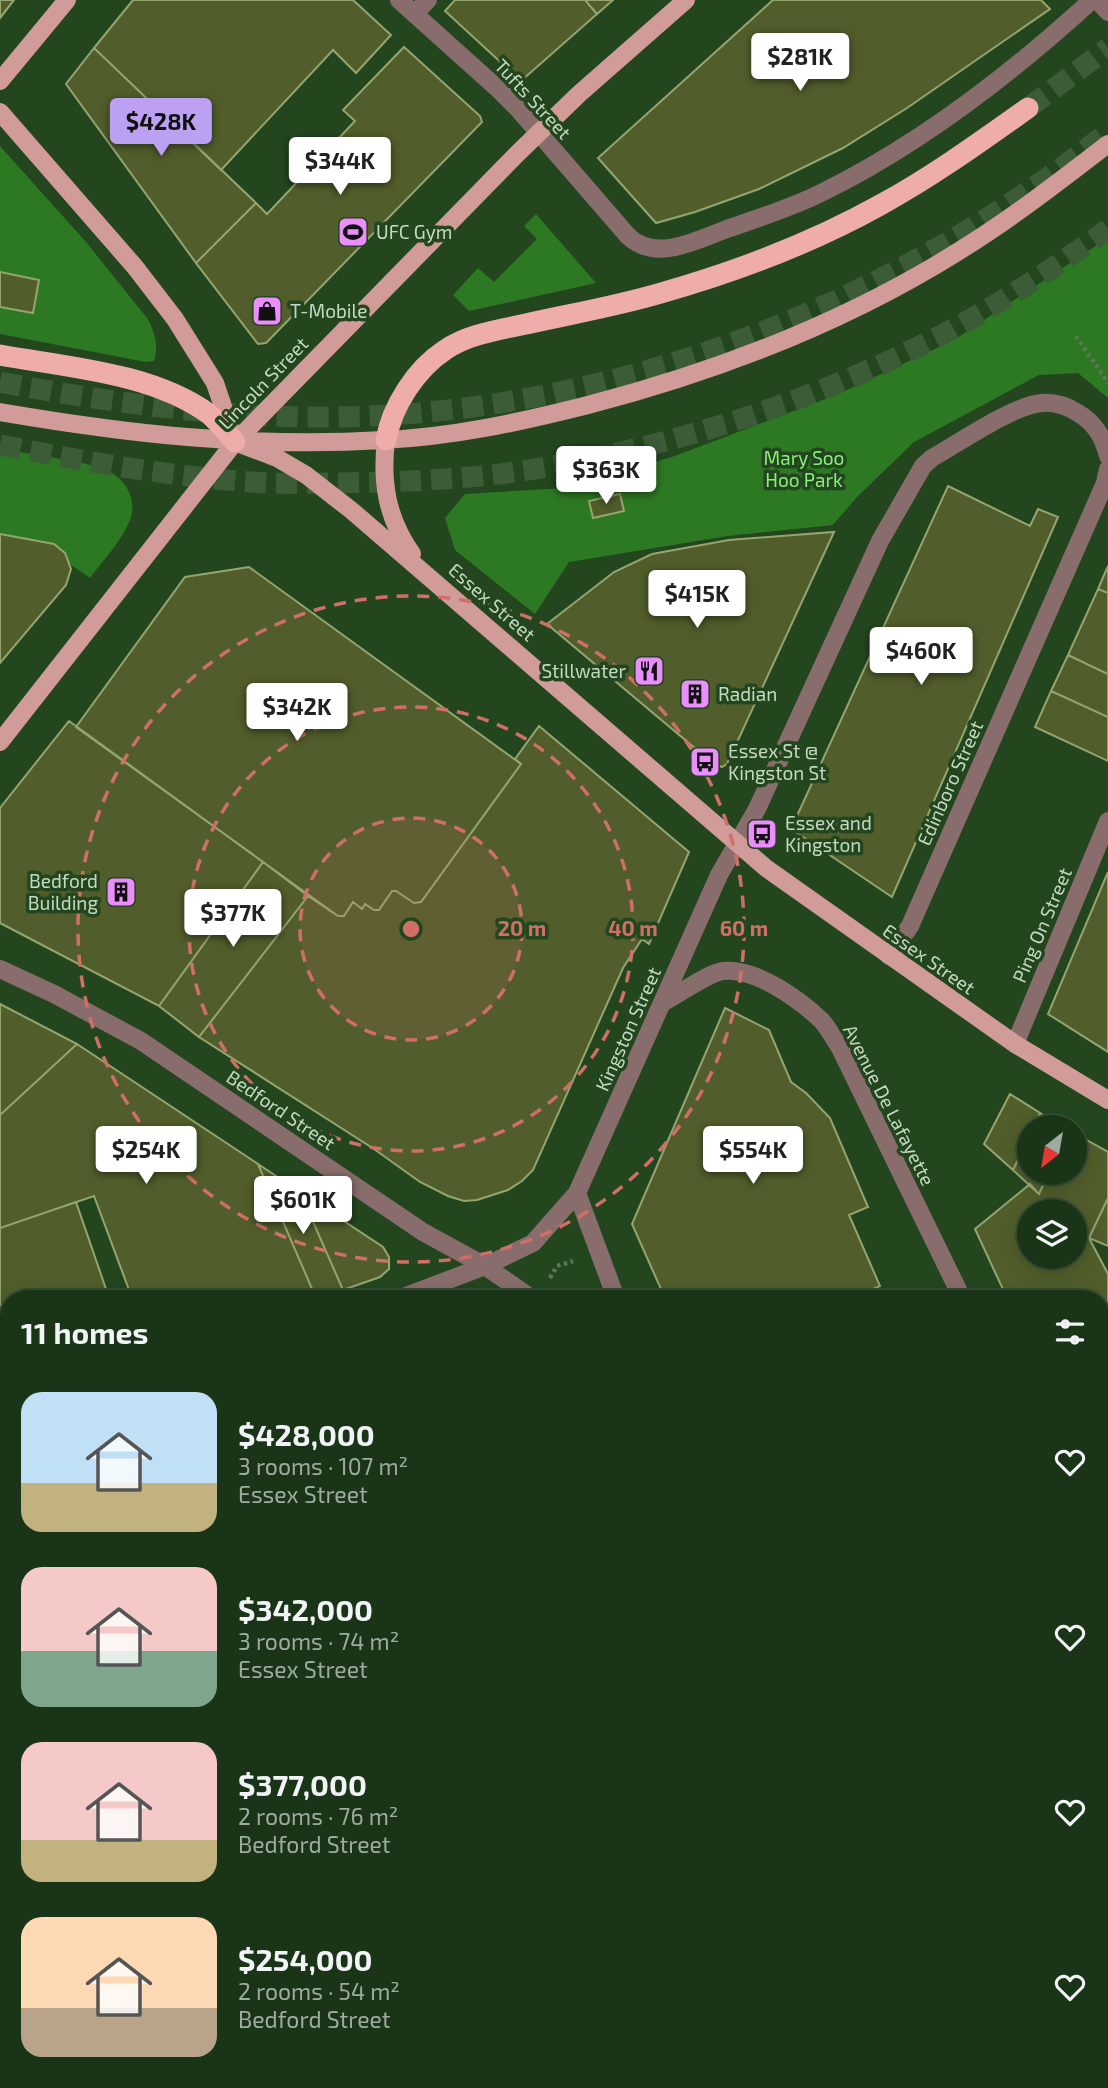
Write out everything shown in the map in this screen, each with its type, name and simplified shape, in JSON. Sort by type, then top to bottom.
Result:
[{"type":"highway","points":[[386,440],[389,423],[397,406],[428,363],[447,348],[495,331],[660,293],[801,244],[881,204],[961,156],[1028,108]]},
{"type":"highway","points":[[0,355],[118,376],[165,389],[209,415],[235,442]]},
{"type":"main road","points":[[0,81],[67,0]]},
{"type":"main road","name":"Lincoln Street","points":[[0,742],[235,442],[539,133],[686,0]]},
{"type":"main road","points":[[0,112],[135,268],[175,319],[215,383],[235,442]]},
{"type":"main road","points":[[0,412],[109,430],[235,442],[297,443],[386,440],[456,432],[566,410],[668,383],[788,340],[859,307],[958,251],[1027,205],[1108,144]]},
{"type":"main road","points":[[386,440],[383,478],[390,512],[402,540],[426,573]]},
{"type":"main road","name":"Essex Street","points":[[235,442],[276,458],[306,475],[426,573],[766,868],[1015,1044],[1108,1100]]},
{"type":"street","name":"Tufts Street","points":[[399,0],[497,88],[628,236],[645,247],[656,249],[677,247],[820,194],[945,120],[1037,50],[1094,0]]},
{"type":"street","points":[[414,14],[428,0]]},
{"type":"street","points":[[1094,0],[1108,12]]},
{"type":"street","name":"Kingston Street","points":[[422,1290],[485,1266],[533,1243],[578,1193],[719,875],[757,809],[880,541],[923,466],[1028,405],[1050,403],[1071,409],[1083,416],[1101,434],[1108,456]]},
{"type":"street","name":"Edinboro Street","points":[[889,956],[910,926],[1105,483],[1108,469]]},
{"type":"street","name":"Ping On Street","points":[[1015,1044],[1108,821]]},
{"type":"street","name":"Bedford Street","points":[[0,969],[54,994],[141,1041],[423,1232],[485,1266],[520,1290]]},
{"type":"street","name":"Avenue De Lafayette","points":[[662,1003],[720,971],[734,970],[761,979],[789,994],[823,1023],[840,1048],[958,1290]]},
{"type":"street","points":[[578,1193],[613,1290]]},
{"type":"path","points":[[1076,335],[1108,383]]},
{"type":"path","points":[[548,1280],[557,1266],[573,1261]]},
{"type":"green space","points":[[0,146],[86,242],[147,318],[155,339],[154,361],[146,362],[0,334]]},
{"type":"green space","points":[[536,214],[596,283],[469,311],[453,295],[478,268],[494,282],[537,239],[524,226]]},
{"type":"green space","name":"Mary Soo Hoo Park","points":[[1108,238],[1108,398],[1078,373],[1039,375],[914,442],[857,497],[833,525],[728,536],[569,562],[535,614],[455,550],[445,518],[465,494],[563,488],[672,457],[836,395],[954,340]]},
{"type":"green space","points":[[0,449],[75,461],[103,469],[118,477],[127,487],[132,500],[132,513],[127,528],[90,578],[70,564],[65,553],[54,544],[0,534]]},
{"type":"building","points":[[0,0],[14,0],[0,18]]},
{"type":"building","points":[[133,0],[353,0],[391,35],[356,73],[333,50],[221,170],[94,48]]},
{"type":"building","points":[[455,0],[585,0],[597,14],[521,81],[445,11]]},
{"type":"building","points":[[585,0],[613,0],[597,14]]},
{"type":"building","points":[[773,0],[1041,0],[1050,9],[907,108],[843,148],[759,189],[656,223],[598,158]]},
{"type":"building","points":[[404,47],[480,116],[482,122],[266,343],[258,344],[196,263],[256,203],[267,214],[355,121],[343,110]]},
{"type":"building","points":[[94,48],[256,203],[196,263],[66,84]]},
{"type":"building","points":[[0,272],[39,280],[33,313],[0,307]]},
{"type":"building","points":[[948,486],[1030,526],[1038,509],[1058,517],[892,897],[791,829]]},
{"type":"building","points":[[620,494],[624,511],[593,518],[589,501]]},
{"type":"building","name":"Radian","points":[[834,532],[727,764],[722,767],[715,765],[547,624],[614,572],[652,554],[729,540]]},
{"type":"building","points":[[0,534],[54,544],[65,553],[71,569],[66,585],[0,663]]},
{"type":"building","points":[[1108,566],[1108,593],[1098,589]]},
{"type":"building","points":[[249,567],[521,764],[421,902],[414,903],[392,891],[379,910],[365,904],[362,909],[353,902],[344,916],[338,916],[76,727],[185,577]]},
{"type":"building","points":[[1098,589],[1108,593],[1108,674],[1068,655]]},
{"type":"building","points":[[1068,655],[1108,674],[1108,717],[1051,691]]},
{"type":"building","points":[[1051,691],[1108,717],[1108,761],[1035,727]]},
{"type":"building","name":"Bedford Building","points":[[69,721],[263,862],[159,1006],[0,923],[0,808]]},
{"type":"building","points":[[539,726],[689,852],[649,944],[642,939],[623,968],[533,1170],[508,1190],[477,1200],[464,1201],[420,1182],[374,1149],[199,1037],[308,896],[338,916],[344,916],[353,902],[362,909],[365,904],[379,910],[392,891],[414,903],[421,902],[521,764],[515,759]]},
{"type":"building","points":[[263,862],[308,896],[199,1037],[159,1006]]},
{"type":"building","points":[[1108,872],[1108,1052],[1048,1014]]},
{"type":"building","points":[[0,1004],[77,1044],[0,1115]]},
{"type":"building","points":[[725,1008],[769,1030],[791,1082],[830,1118],[868,1207],[849,1215],[880,1286],[871,1290],[661,1290],[632,1224]]},
{"type":"building","points":[[77,1044],[258,1164],[313,1290],[129,1290],[94,1196],[0,1228],[0,1115]]},
{"type":"building","points":[[1010,1094],[1040,1113],[1017,1115],[1017,1162],[1013,1170],[984,1144]]},
{"type":"building","points":[[1087,1140],[1108,1152],[1108,1198],[1089,1238],[1108,1274],[1108,1290],[1003,1290],[975,1229],[1029,1185],[1039,1194],[1043,1185],[1087,1185]]},
{"type":"building","points":[[258,1164],[300,1192],[343,1290],[313,1290]]},
{"type":"building","points":[[1029,1185],[1043,1185],[1039,1194]]},
{"type":"building","points":[[300,1192],[383,1247],[389,1257],[389,1269],[380,1277],[343,1290]]},
{"type":"building","points":[[1108,1198],[1108,1246],[1089,1238]]},
{"type":"building","points":[[76,1202],[106,1289],[0,1290],[0,1228]]},
{"type":"tunnel","points":[[1028,108],[1108,48]]},
{"type":"tunnel","points":[[0,382],[152,406],[305,417],[414,413],[521,399],[627,376],[731,344],[832,302],[928,253],[1021,196],[1108,132]]},
{"type":"tunnel","points":[[0,445],[166,473],[276,483],[390,482],[469,477],[547,467],[695,433],[791,402],[838,383],[953,329],[1043,274],[1108,229]]},
{"type":"place","name":"UFC Gym","points":[[353,232]]},
{"type":"place","name":"T-Mobile","points":[[267,311]]},
{"type":"place","name":"Stillwater","points":[[649,671]]},
{"type":"place","name":"Radian","points":[[695,694]]},
{"type":"place","name":"Essex St @ Kingston St","points":[[705,762]]},
{"type":"place","name":"Essex and Kingston","points":[[762,834]]},
{"type":"place","name":"Bedford Building","points":[[121,892]]}]
